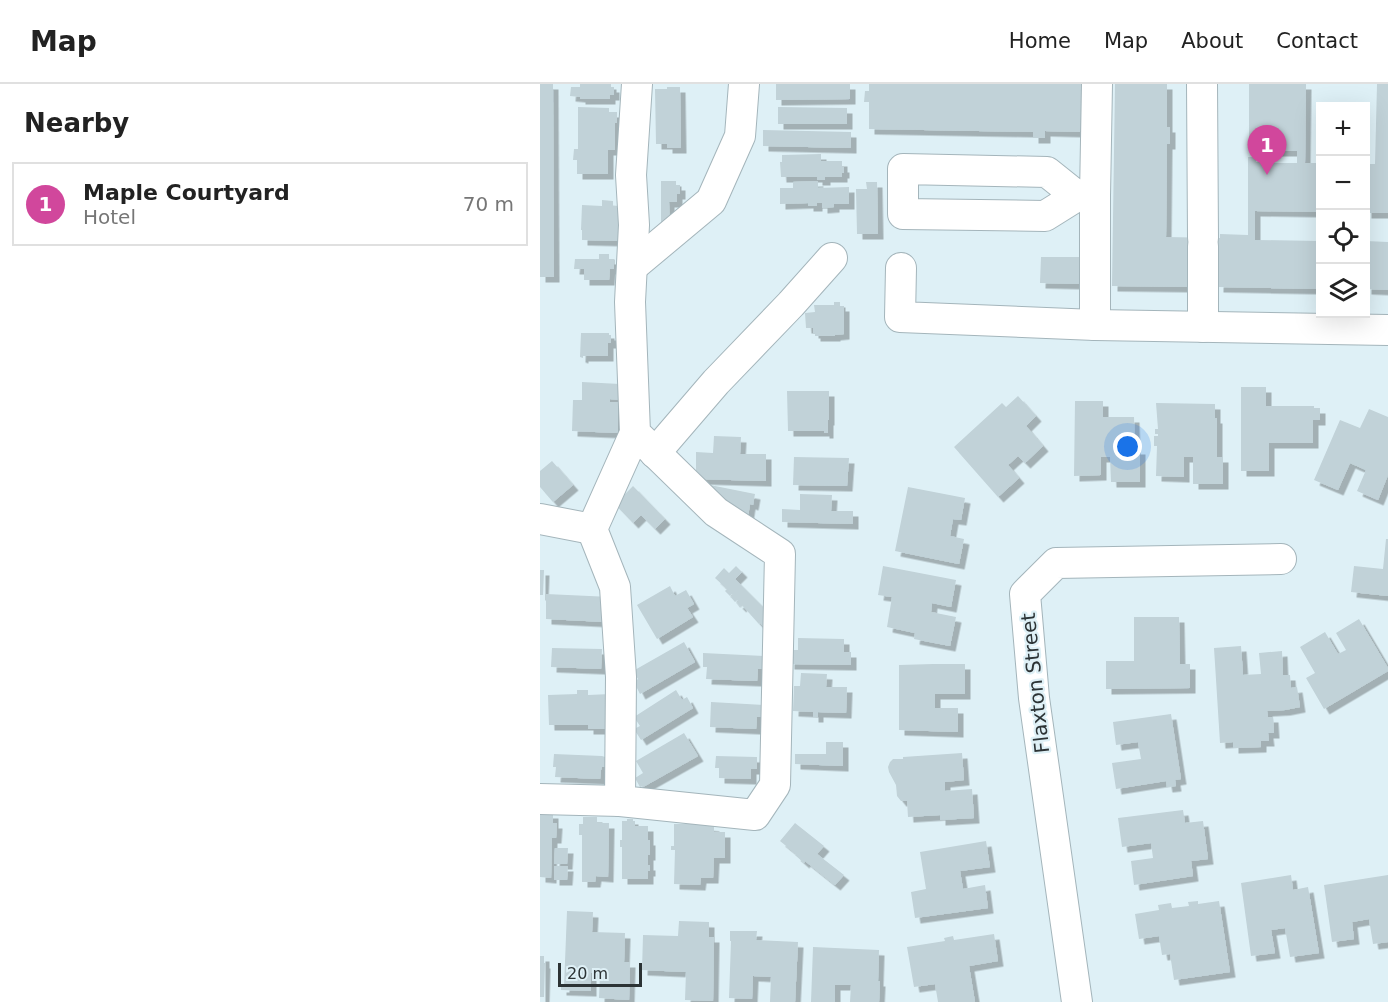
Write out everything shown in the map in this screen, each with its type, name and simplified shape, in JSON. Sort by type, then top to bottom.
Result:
[{"type":"street","points":[[540,798],[620,801],[755,815],[775,785],[780,554],[716,512],[645,443],[630,302],[634,225],[631,175],[637,84]]},
{"type":"street","points":[[632,267],[711,201],[740,136],[744,84]]},
{"type":"street","points":[[1095,325],[1086,196],[1096,84]]},
{"type":"street","points":[[1202,84],[1203,327]]},
{"type":"street","points":[[903,169],[1047,172],[1086,196],[1045,216],[903,214],[903,169]]},
{"type":"street","points":[[592,529],[645,443],[716,382],[832,258]]},
{"type":"street","points":[[901,268],[900,317],[1095,325],[1388,330]]},
{"type":"street","points":[[540,519],[592,529]]},
{"type":"street","points":[[592,529],[615,586],[621,677],[620,801]]},
{"type":"street","name":"Flaxton Street","points":[[1077,1002],[1034,698],[1025,594],[1056,563],[1281,559]]},
{"type":"building","points":[[540,84],[553,84],[554,277],[540,277]]},
{"type":"building","points":[[580,84],[611,84],[611,87],[614,87],[614,95],[610,95],[610,99],[580,99],[580,97],[570,96],[571,87],[580,87]]},
{"type":"building","points":[[776,84],[850,84],[850,99],[776,100]]},
{"type":"building","points":[[869,84],[1081,84],[1080,132],[1045,131],[1045,138],[1033,138],[1033,132],[869,129],[869,102],[864,102],[865,91],[869,91]]},
{"type":"building","points":[[1115,84],[1167,84],[1167,127],[1170,127],[1170,144],[1167,144],[1166,237],[1220,238],[1220,234],[1248,235],[1248,157],[1256,157],[1256,163],[1297,163],[1297,151],[1249,151],[1249,84],[1306,84],[1305,163],[1316,163],[1316,212],[1255,211],[1255,240],[1316,241],[1316,289],[1218,287],[1219,246],[1203,246],[1192,287],[1112,286]]},
{"type":"building","points":[[1377,84],[1388,84],[1388,213],[1370,213],[1370,164],[1375,164]]},
{"type":"building","points":[[667,87],[680,87],[681,148],[667,148],[667,144],[656,144],[655,89],[667,89]]},
{"type":"building","points":[[578,107],[609,108],[609,112],[617,112],[615,150],[608,150],[608,174],[577,174],[577,160],[573,160],[574,149],[578,149]]},
{"type":"building","points":[[778,107],[847,108],[847,124],[778,124]]},
{"type":"building","points":[[763,130],[851,132],[851,148],[763,146]]},
{"type":"building","points":[[821,154],[821,161],[842,161],[844,173],[842,177],[825,177],[825,180],[817,180],[817,177],[781,177],[782,155]]},
{"type":"building","points":[[661,181],[676,181],[676,185],[680,185],[677,202],[669,202],[670,229],[661,229]]},
{"type":"building","points":[[818,181],[818,188],[849,187],[849,204],[834,204],[834,207],[822,208],[822,203],[817,203],[817,206],[808,206],[808,203],[780,204],[780,188],[793,188],[793,182]]},
{"type":"building","points":[[866,182],[877,182],[878,234],[857,234],[856,189],[867,189]]},
{"type":"building","points":[[602,200],[613,201],[613,206],[625,206],[621,241],[582,240],[582,205],[602,206]]},
{"type":"building","points":[[1370,241],[1388,242],[1388,290],[1370,289]]},
{"type":"building","points":[[599,254],[609,254],[609,259],[614,259],[614,269],[610,269],[609,280],[584,280],[584,269],[574,269],[575,259],[599,259]]},
{"type":"building","points":[[1041,257],[1081,257],[1081,284],[1040,283]]},
{"type":"building","points":[[834,302],[840,302],[840,306],[844,306],[844,334],[815,336],[813,328],[806,328],[805,313],[815,312],[814,305],[834,305]]},
{"type":"building","points":[[581,333],[609,333],[611,343],[608,343],[608,356],[580,357]]},
{"type":"building","points":[[582,382],[620,384],[619,400],[610,399],[610,402],[618,402],[618,433],[572,431],[573,400],[582,400]]},
{"type":"building","points":[[1241,387],[1266,387],[1266,406],[1320,408],[1320,420],[1313,420],[1313,443],[1269,443],[1269,471],[1241,471]]},
{"type":"building","points":[[787,391],[829,391],[828,433],[788,431]]},
{"type":"building","points":[[1018,396],[1036,416],[1026,426],[1043,446],[1025,463],[1018,456],[1008,465],[1019,478],[998,497],[954,447],[1002,403],[1006,407]]},
{"type":"building","points":[[1075,401],[1103,401],[1103,417],[1134,417],[1135,449],[1140,449],[1140,482],[1111,482],[1110,457],[1101,457],[1101,475],[1074,476]]},
{"type":"building","points":[[1156,403],[1215,404],[1217,457],[1223,457],[1223,484],[1193,484],[1193,457],[1184,457],[1184,477],[1156,476],[1157,446],[1154,446],[1154,436],[1158,436],[1155,434],[1155,429],[1158,429]]},
{"type":"building","points":[[1369,409],[1388,417],[1388,475],[1378,500],[1357,491],[1366,470],[1350,463],[1338,490],[1314,480],[1340,420],[1360,428]]},
{"type":"building","points":[[714,436],[741,437],[740,454],[766,454],[766,481],[696,479],[696,452],[713,453]]},
{"type":"building","points":[[794,457],[849,458],[847,486],[793,485]]},
{"type":"building","points":[[552,461],[573,485],[553,502],[540,487],[540,471]]},
{"type":"building","points":[[710,485],[755,494],[753,505],[750,504],[748,517],[709,496]]},
{"type":"building","points":[[633,486],[665,519],[655,529],[641,515],[633,523],[611,500],[620,491],[624,495]]},
{"type":"building","points":[[908,487],[965,498],[961,520],[953,519],[950,536],[964,539],[959,564],[895,551]]},
{"type":"building","points":[[800,494],[832,495],[831,511],[853,511],[853,524],[782,522],[782,509],[800,510]]},
{"type":"building","points":[[1386,539],[1388,539],[1388,596],[1351,592],[1354,566],[1383,569]]},
{"type":"building","points":[[736,566],[742,572],[735,579],[766,610],[765,628],[742,605],[741,607],[737,603],[739,602],[737,600],[735,602],[731,597],[733,595],[730,596],[725,591],[727,589],[715,578],[724,568],[729,573]]},
{"type":"building","points":[[883,566],[956,580],[951,607],[932,603],[931,612],[956,617],[950,646],[914,639],[915,633],[887,627],[892,597],[878,595]]},
{"type":"building","points":[[540,570],[544,570],[543,595],[540,595]]},
{"type":"building","points":[[670,586],[675,596],[686,590],[694,604],[687,608],[693,617],[657,639],[637,605]]},
{"type":"building","points":[[546,594],[611,597],[605,622],[546,619]]},
{"type":"building","points":[[1134,617],[1179,617],[1180,664],[1190,664],[1190,688],[1106,689],[1106,661],[1134,661]]},
{"type":"building","points":[[1359,619],[1388,671],[1324,709],[1306,678],[1315,673],[1300,647],[1325,632],[1338,654],[1346,650],[1336,633]]},
{"type":"building","points":[[798,638],[844,639],[844,652],[851,652],[851,665],[789,664],[789,650],[798,650]]},
{"type":"building","points":[[684,642],[695,662],[640,694],[634,682],[638,679],[633,671]]},
{"type":"building","points":[[1241,646],[1243,675],[1261,674],[1259,653],[1282,651],[1283,675],[1290,675],[1291,688],[1297,687],[1300,707],[1267,711],[1268,717],[1273,717],[1274,733],[1268,733],[1269,741],[1261,741],[1261,747],[1233,748],[1233,742],[1220,743],[1214,648]]},
{"type":"building","points":[[552,648],[602,649],[601,669],[551,667]]},
{"type":"building","points":[[703,653],[766,656],[766,669],[758,669],[757,681],[706,679],[707,667],[703,667]]},
{"type":"building","points":[[965,664],[965,694],[935,694],[935,708],[958,708],[958,732],[899,730],[899,665]]},
{"type":"building","points":[[801,673],[827,674],[826,687],[847,687],[846,713],[818,712],[818,717],[813,717],[813,712],[793,711],[794,686],[800,686]]},
{"type":"building","points":[[577,690],[588,690],[588,695],[611,694],[607,729],[588,729],[588,725],[549,725],[548,695],[577,694]]},
{"type":"building","points":[[676,690],[682,700],[687,697],[693,708],[641,740],[634,729],[640,726],[634,717]]},
{"type":"building","points":[[711,702],[765,705],[764,717],[757,717],[756,729],[710,727]]},
{"type":"building","points":[[1171,714],[1181,779],[1175,780],[1176,786],[1167,787],[1166,781],[1116,789],[1112,763],[1141,759],[1138,742],[1116,745],[1113,722]]},
{"type":"building","points":[[684,733],[698,756],[640,787],[635,778],[643,773],[636,761]]},
{"type":"building","points":[[826,742],[843,742],[843,766],[795,764],[795,754],[826,754]]},
{"type":"building","points":[[962,753],[964,780],[945,782],[945,791],[972,789],[974,818],[940,820],[940,815],[908,817],[907,801],[901,801],[897,796],[896,785],[889,772],[890,762],[893,759],[903,759],[903,757]]},
{"type":"building","points":[[554,754],[602,756],[605,757],[605,767],[602,767],[600,779],[555,777]]},
{"type":"building","points":[[716,756],[757,757],[757,769],[751,769],[751,779],[719,778],[719,768],[715,768]]},
{"type":"building","points":[[1183,810],[1185,823],[1203,821],[1208,859],[1191,861],[1193,876],[1134,885],[1131,861],[1153,858],[1151,843],[1122,847],[1118,818]]},
{"type":"building","points":[[540,813],[553,813],[553,823],[557,823],[556,838],[552,838],[551,878],[540,877]]},
{"type":"building","points":[[583,817],[597,817],[597,823],[609,823],[608,877],[596,876],[595,882],[582,882],[582,835],[579,835],[579,824],[583,824]]},
{"type":"building","points":[[627,819],[633,819],[635,826],[648,826],[650,871],[648,871],[648,879],[622,879],[620,840],[622,840],[622,821],[627,821]]},
{"type":"building","points":[[795,823],[824,846],[817,854],[844,875],[835,885],[805,861],[804,863],[780,841]]},
{"type":"building","points":[[674,824],[702,824],[714,826],[714,832],[725,832],[725,858],[714,858],[713,878],[701,878],[700,885],[674,884],[675,850],[671,850],[671,846],[674,846]]},
{"type":"building","points":[[986,841],[990,867],[960,871],[963,889],[985,885],[988,908],[915,918],[911,892],[926,889],[920,852]]},
{"type":"building","points":[[555,848],[568,848],[567,864],[554,864]]},
{"type":"building","points":[[554,866],[568,866],[567,880],[554,880]]},
{"type":"building","points":[[1291,875],[1293,890],[1308,887],[1319,953],[1290,957],[1285,928],[1271,930],[1275,953],[1251,956],[1241,883]]},
{"type":"building","points":[[1388,875],[1388,942],[1373,944],[1369,919],[1352,922],[1354,939],[1332,942],[1324,885]]},
{"type":"building","points":[[1198,901],[1198,904],[1219,901],[1230,972],[1174,980],[1170,954],[1162,955],[1159,936],[1139,939],[1135,914],[1159,910],[1158,905],[1171,903],[1172,908],[1189,906],[1188,902]]},
{"type":"building","points":[[567,911],[593,912],[592,932],[625,933],[624,962],[630,962],[629,1000],[599,998],[600,973],[591,973],[591,991],[561,990],[561,987],[564,987]]},
{"type":"building","points":[[679,921],[709,922],[709,937],[714,937],[713,1001],[685,1000],[686,972],[642,970],[643,935],[678,936]]},
{"type":"building","points":[[730,931],[757,931],[756,940],[798,942],[795,1002],[770,1002],[771,977],[753,976],[752,999],[729,998]]},
{"type":"building","points":[[994,934],[998,961],[969,966],[975,1002],[938,1002],[935,984],[914,987],[907,947],[945,941],[944,938],[953,936],[954,940]]},
{"type":"building","points":[[813,947],[879,950],[879,1002],[850,1002],[851,985],[835,985],[835,1002],[811,1002]]},
{"type":"building","points":[[540,956],[544,956],[545,963],[544,997],[540,997]]},
{"type":"place","name":"Maple Courtyard","points":[[1267,175]]}]
